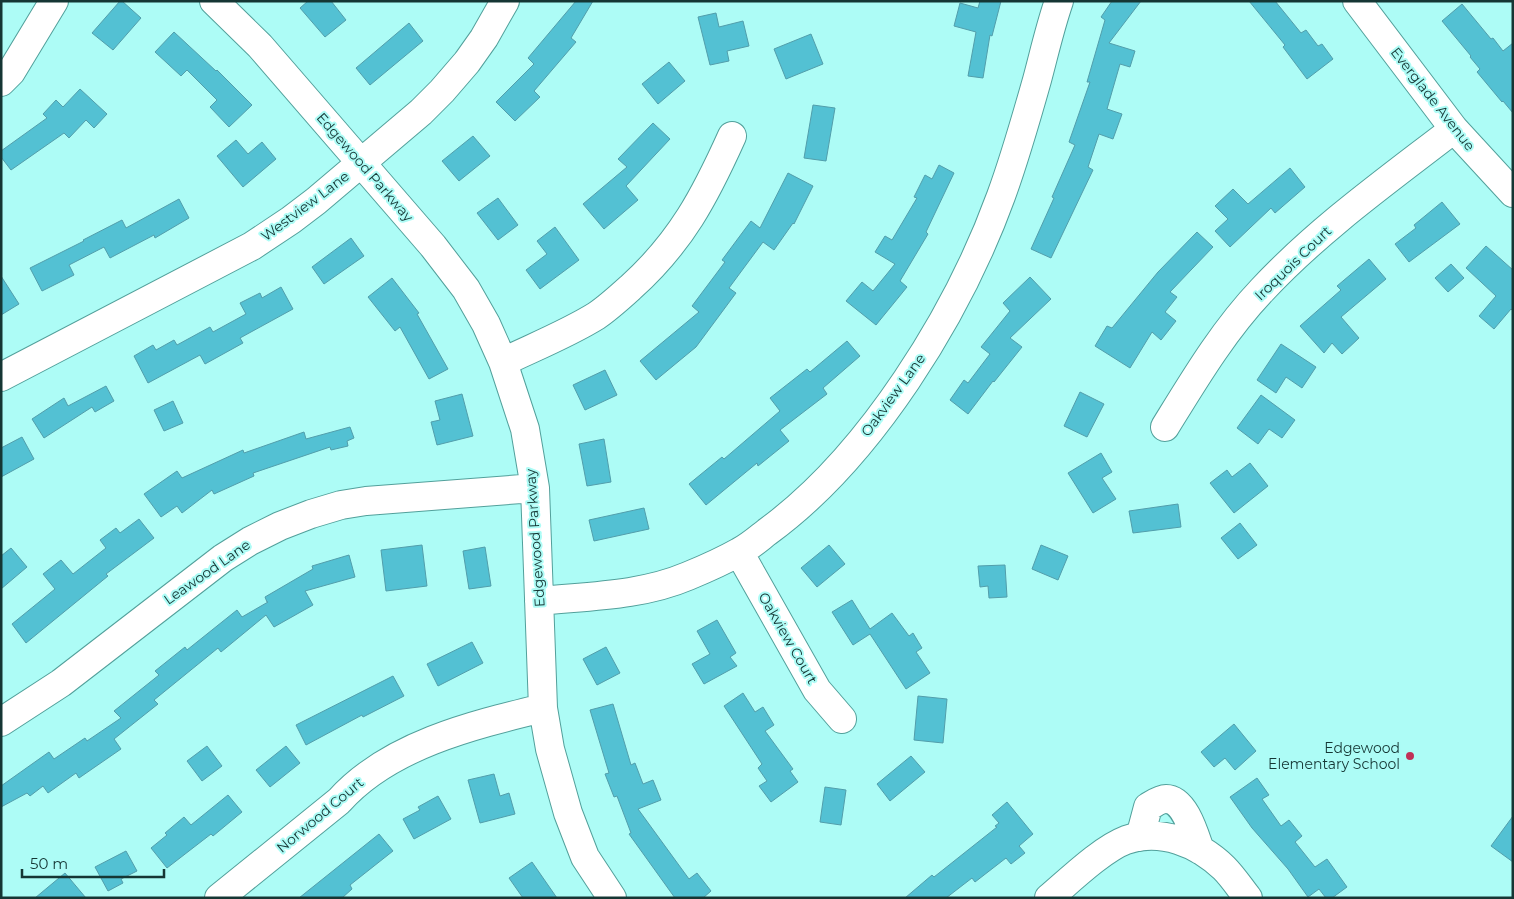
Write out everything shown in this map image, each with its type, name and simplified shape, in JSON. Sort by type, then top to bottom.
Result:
[{"type":"street","points":[[1,82],[11,72],[54,1]]},
{"type":"street","name":"Edgewood Parkway","points":[[214,1],[260,46],[433,246],[466,289],[486,324],[503,362],[525,429],[535,488],[543,708],[550,748],[568,813],[585,857],[612,898]]},
{"type":"street","name":"Westview Lane","points":[[1,377],[252,246],[316,201],[421,112],[442,91],[467,62],[484,38],[505,1]]},
{"type":"street","name":"Oakview Lane","points":[[539,601],[637,592],[687,576],[739,552],[781,522],[836,470],[883,412],[930,343],[977,256],[1001,196],[1024,130],[1059,1]]},
{"type":"street","name":"Everglade Avenue","points":[[1357,1],[1454,129],[1513,193]]},
{"type":"street","name":"Iroquois Court","points":[[1166,428],[1210,356],[1260,292],[1312,241],[1454,129]]},
{"type":"street","points":[[503,362],[596,316],[647,273],[667,251],[698,207],[732,136]]},
{"type":"street","name":"Leawood Lane","points":[[1,722],[61,683],[223,558],[280,526],[311,514],[366,500],[535,488]]},
{"type":"street","name":"Oakview Court","points":[[739,552],[817,690],[842,719]]},
{"type":"street","name":"Norwood Court","points":[[219,898],[338,801],[353,785],[386,764],[421,744],[454,732],[485,722],[543,708]]},
{"type":"street","points":[[1153,837],[1148,807],[1166,799],[1176,802],[1185,813],[1200,850]]},
{"type":"street","points":[[1049,898],[1111,848],[1125,841],[1153,837],[1186,842],[1200,850],[1224,868],[1248,898]]},
{"type":"building","points":[[120,1],[141,18],[113,50],[92,33]]},
{"type":"building","points":[[308,1],[331,1],[346,20],[325,37],[300,8]]},
{"type":"building","points":[[576,1],[593,1],[571,38],[576,42],[534,91],[540,97],[515,121],[496,102],[534,64],[528,58]]},
{"type":"building","points":[[980,1],[1001,1],[992,36],[990,35],[983,78],[968,76],[976,32],[954,26],[960,3],[978,8]]},
{"type":"building","points":[[1112,1],[1141,1],[1109,43],[1135,51],[1130,67],[1120,64],[1107,109],[1122,114],[1113,139],[1099,134],[1088,167],[1093,170],[1051,258],[1031,249],[1075,145],[1069,142],[1090,82],[1087,82],[1105,20],[1101,17]]},
{"type":"building","points":[[1249,1],[1275,1],[1301,33],[1306,30],[1318,46],[1322,44],[1333,59],[1307,79],[1283,47],[1285,45]]},
{"type":"building","points":[[1462,4],[1503,51],[1513,43],[1513,113],[1477,72],[1480,69],[1442,21]]},
{"type":"building","points":[[716,13],[719,27],[743,21],[749,46],[727,51],[729,61],[710,65],[698,17]]},
{"type":"building","points":[[409,23],[423,41],[370,85],[356,68]]},
{"type":"building","points":[[174,32],[217,70],[252,105],[229,127],[210,107],[217,100],[187,70],[181,76],[155,52]]},
{"type":"building","points":[[811,34],[823,64],[786,79],[774,49]]},
{"type":"building","points":[[669,62],[685,81],[658,104],[642,84]]},
{"type":"building","points":[[80,89],[107,114],[94,128],[86,120],[69,138],[64,133],[11,170],[1,157],[1,151],[47,118],[43,114],[56,100],[63,107]]},
{"type":"building","points":[[813,105],[835,108],[826,161],[804,158]]},
{"type":"building","points":[[653,123],[670,139],[626,186],[638,200],[604,229],[583,204],[627,167],[618,159]]},
{"type":"building","points":[[473,136],[490,156],[459,181],[442,161]]},
{"type":"building","points":[[236,140],[248,154],[262,142],[276,159],[243,187],[217,156]]},
{"type":"building","points":[[939,165],[954,173],[926,232],[928,234],[900,281],[907,287],[876,325],[846,301],[862,282],[873,291],[895,264],[875,252],[885,236],[892,240],[917,198],[914,197],[925,175],[932,179]]},
{"type":"building","points":[[1290,168],[1305,187],[1275,213],[1271,208],[1230,247],[1215,231],[1228,219],[1215,206],[1233,189],[1248,204]]},
{"type":"building","points":[[788,173],[813,186],[794,224],[774,250],[763,242],[729,288],[736,293],[696,347],[656,380],[640,361],[699,312],[692,306],[725,262],[722,260],[751,221],[760,228]]},
{"type":"building","points":[[498,198],[518,225],[498,240],[477,213]]},
{"type":"building","points":[[179,199],[189,218],[155,238],[154,235],[110,258],[104,247],[69,265],[74,275],[42,291],[30,268],[122,220],[126,228]]},
{"type":"building","points":[[1442,202],[1460,224],[1409,262],[1395,244],[1416,228],[1414,225]]},
{"type":"building","points":[[555,227],[579,260],[540,289],[526,270],[547,254],[537,241]]},
{"type":"building","points":[[1197,232],[1213,247],[1170,292],[1177,297],[1165,312],[1176,321],[1161,340],[1152,332],[1130,368],[1095,346],[1107,326],[1112,328],[1158,272]]},
{"type":"building","points":[[351,238],[364,256],[324,284],[312,267]]},
{"type":"building","points":[[1486,246],[1513,270],[1513,311],[1511,309],[1494,329],[1479,316],[1496,296],[1466,268]]},
{"type":"building","points":[[1369,259],[1386,279],[1341,317],[1359,338],[1342,354],[1332,343],[1324,353],[1300,326],[1341,290],[1337,286]]},
{"type":"building","points":[[1451,264],[1464,278],[1448,292],[1435,278]]},
{"type":"building","points":[[1,276],[19,304],[1,315]]},
{"type":"building","points":[[1030,277],[1051,299],[1010,338],[1022,347],[968,414],[950,400],[964,380],[968,383],[990,354],[981,347],[1010,311],[1003,303]]},
{"type":"building","points":[[392,278],[419,313],[417,314],[448,369],[429,379],[400,327],[395,331],[368,297]]},
{"type":"building","points":[[281,287],[293,309],[240,338],[243,343],[205,364],[200,355],[148,383],[134,356],[153,345],[156,350],[174,340],[177,345],[210,327],[213,332],[246,314],[240,303],[260,293],[262,298]]},
{"type":"building","points":[[847,341],[860,356],[823,388],[827,394],[780,430],[789,441],[758,466],[757,463],[706,505],[689,484],[722,457],[724,459],[780,411],[770,398],[807,369],[810,372]]},
{"type":"building","points":[[1281,344],[1316,367],[1302,388],[1286,377],[1276,393],[1257,380]]},
{"type":"building","points":[[605,370],[617,395],[585,410],[573,385]]},
{"type":"building","points":[[106,386],[114,401],[95,412],[92,407],[44,438],[32,419],[64,398],[68,406]]},
{"type":"building","points":[[1080,392],[1104,404],[1087,437],[1064,426]]},
{"type":"building","points":[[462,394],[473,436],[437,445],[431,422],[440,420],[435,401]]},
{"type":"building","points":[[1261,395],[1295,420],[1282,438],[1269,429],[1258,444],[1237,428]]},
{"type":"building","points":[[173,401],[183,423],[164,431],[154,410]]},
{"type":"building","points":[[350,427],[354,438],[347,441],[348,446],[331,450],[330,447],[253,473],[254,476],[214,494],[212,490],[182,513],[177,506],[161,517],[144,494],[177,471],[182,478],[243,450],[244,453],[304,432],[306,439]]},
{"type":"building","points":[[22,437],[34,459],[1,477],[1,448]]},
{"type":"building","points":[[604,439],[611,482],[587,486],[579,444]]},
{"type":"building","points":[[1101,453],[1112,472],[1102,478],[1116,499],[1093,513],[1068,473]]},
{"type":"building","points":[[1250,463],[1268,486],[1234,513],[1210,483],[1227,470],[1232,477]]},
{"type":"building","points":[[1178,504],[1181,527],[1133,533],[1129,511]]},
{"type":"building","points":[[644,508],[649,529],[594,541],[589,520]]},
{"type":"building","points":[[139,519],[154,538],[106,574],[108,576],[26,643],[12,624],[55,589],[43,574],[61,560],[73,574],[106,548],[100,540],[116,528],[120,533]]},
{"type":"building","points":[[1240,523],[1257,545],[1238,559],[1221,538]]},
{"type":"building","points":[[422,545],[427,586],[386,591],[381,550]]},
{"type":"building","points":[[829,545],[845,564],[817,587],[801,568]]},
{"type":"building","points":[[1041,545],[1068,556],[1058,580],[1032,569]]},
{"type":"building","points":[[485,547],[491,586],[469,589],[463,551]]},
{"type":"building","points":[[11,548],[27,567],[1,589],[1,556]]},
{"type":"building","points":[[349,555],[355,577],[305,591],[313,605],[274,627],[266,615],[221,652],[218,648],[154,700],[158,704],[114,739],[121,749],[79,778],[76,773],[48,793],[43,786],[30,796],[27,793],[1,807],[1,786],[49,752],[54,759],[85,738],[87,741],[121,718],[114,711],[159,675],[155,671],[185,647],[187,650],[237,610],[242,617],[268,602],[265,597],[313,569],[312,566]]},
{"type":"building","points":[[1005,565],[1007,597],[989,598],[988,586],[980,587],[978,566]]},
{"type":"building","points":[[852,600],[870,629],[892,613],[909,636],[913,633],[922,648],[916,652],[930,673],[906,689],[870,634],[853,645],[832,612]]},
{"type":"building","points":[[717,620],[736,653],[730,657],[737,666],[704,684],[692,664],[710,654],[697,631]]},
{"type":"building","points":[[472,642],[483,663],[438,686],[427,664]]},
{"type":"building","points":[[606,647],[620,673],[597,685],[583,659]]},
{"type":"building","points":[[393,676],[404,696],[363,717],[362,715],[306,745],[296,725]]},
{"type":"building","points":[[743,693],[755,712],[763,707],[774,725],[765,731],[793,769],[790,771],[798,782],[771,802],[759,786],[767,781],[758,768],[762,764],[724,706]]},
{"type":"building","points":[[918,696],[947,699],[943,743],[914,740]]},
{"type":"building","points":[[613,704],[631,765],[635,763],[643,784],[653,780],[661,800],[638,809],[689,879],[697,873],[711,891],[703,898],[675,898],[629,834],[631,833],[617,796],[614,797],[605,774],[609,773],[590,710]]},
{"type":"building","points":[[1234,724],[1256,751],[1235,770],[1225,758],[1214,767],[1201,752]]},
{"type":"building","points":[[207,746],[222,766],[202,781],[187,761]]},
{"type":"building","points":[[286,746],[300,763],[270,787],[256,770]]},
{"type":"building","points":[[911,756],[925,772],[890,801],[877,784]]},
{"type":"building","points":[[494,774],[500,796],[509,793],[515,814],[480,823],[468,780]]},
{"type":"building","points":[[1257,778],[1269,795],[1262,799],[1281,826],[1289,820],[1302,836],[1295,842],[1315,867],[1327,859],[1347,887],[1332,898],[1326,898],[1319,889],[1308,897],[1288,869],[1252,828],[1230,797]]},
{"type":"building","points":[[825,787],[846,790],[841,825],[820,822]]},
{"type":"building","points":[[228,795],[242,812],[213,836],[211,834],[167,868],[151,848],[184,817],[191,825]]},
{"type":"building","points":[[438,796],[451,819],[414,839],[403,819],[420,810],[418,807]]},
{"type":"building","points":[[1007,802],[1033,834],[1019,846],[1025,853],[1011,864],[1006,858],[975,882],[972,878],[946,898],[905,898],[932,875],[934,877],[997,827],[995,826],[999,823],[992,815]]},
{"type":"building","points":[[1513,816],[1513,862],[1491,846]]},
{"type":"building","points":[[379,834],[393,851],[350,885],[352,889],[342,898],[299,898]]},
{"type":"building","points":[[126,851],[137,871],[121,879],[123,883],[108,891],[95,867]]},
{"type":"building","points":[[532,862],[557,898],[523,898],[509,878]]},
{"type":"building","points":[[65,873],[86,898],[35,898]]},
{"type":"place","name":"Edgewood Elementary School","points":[[1410,756]]}]
